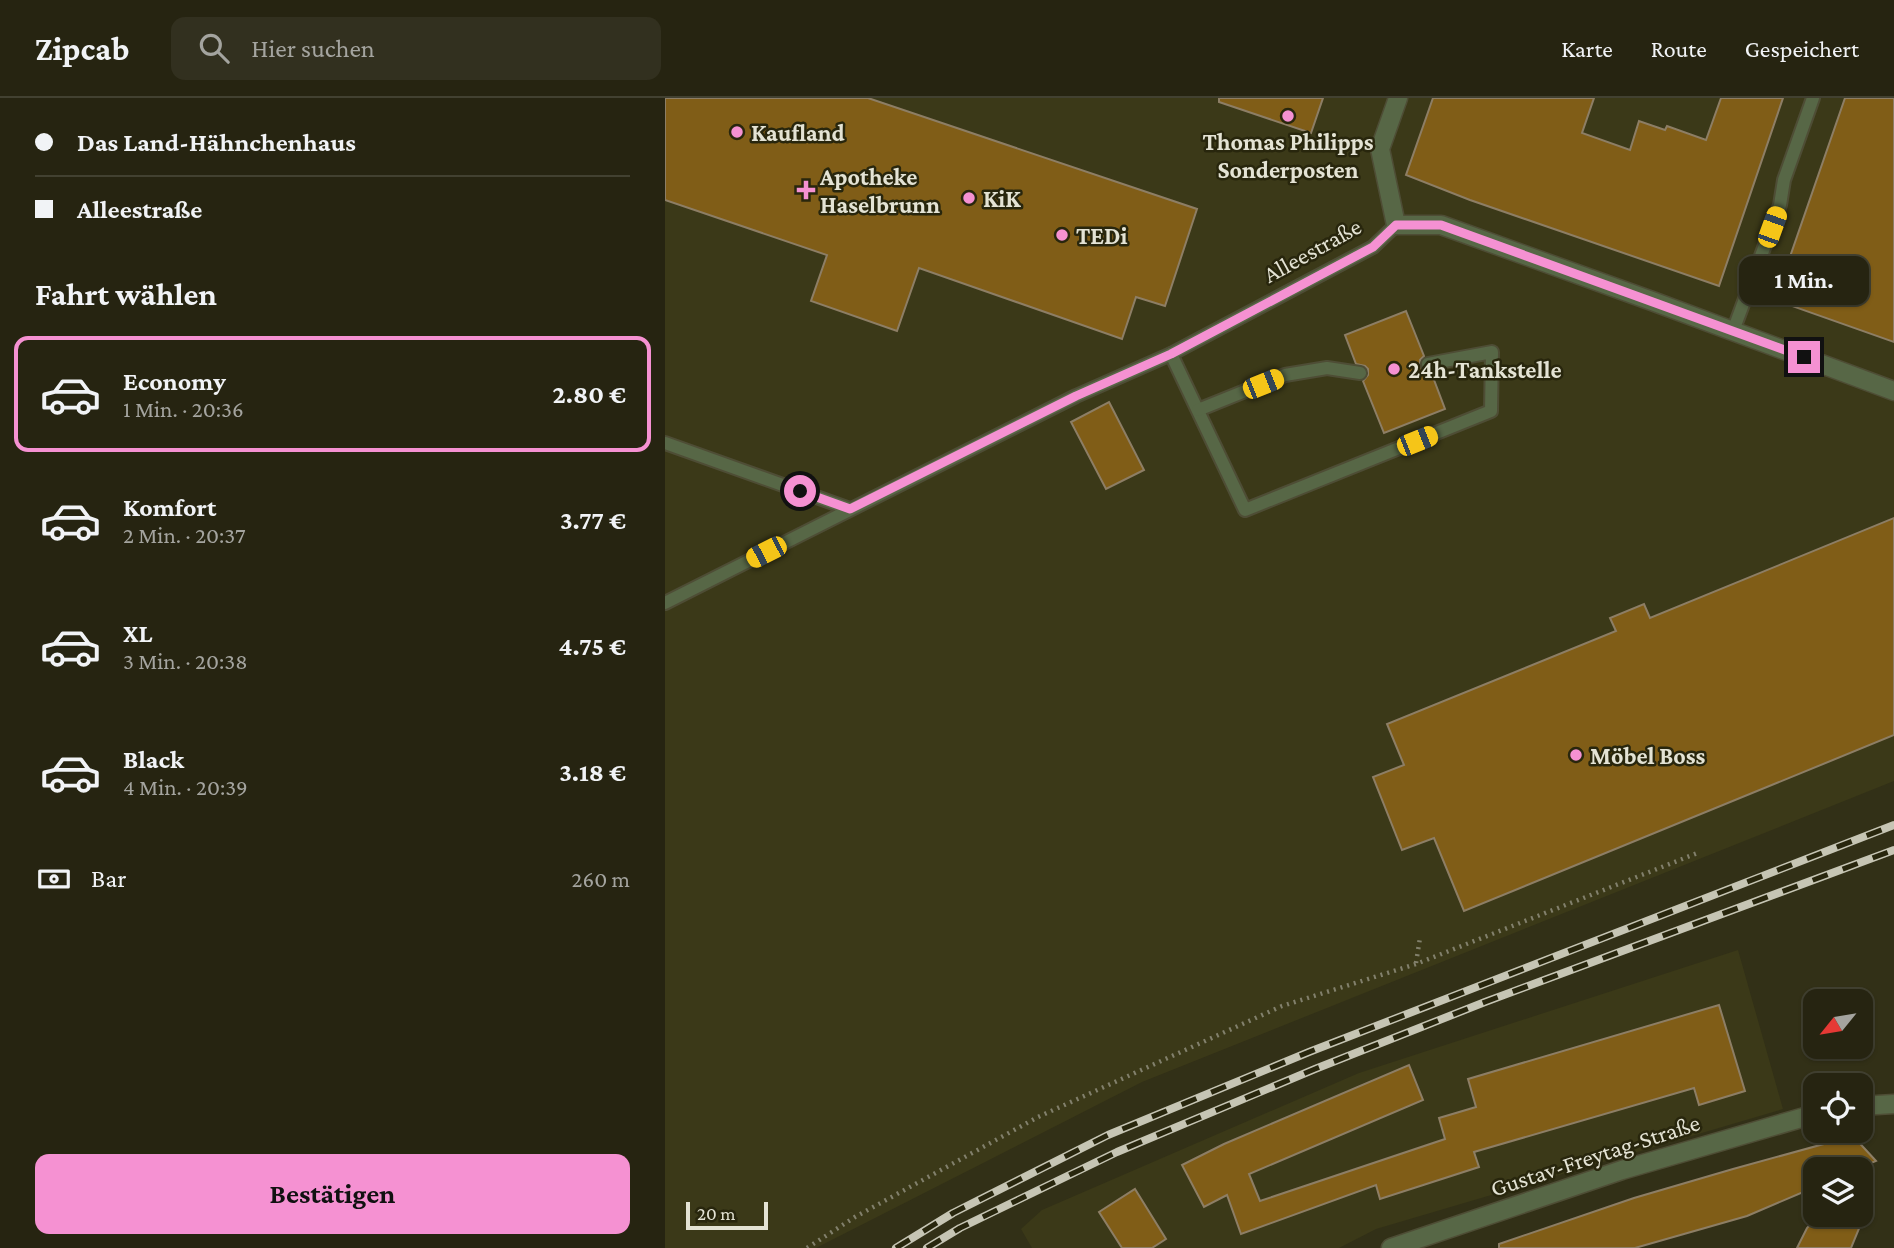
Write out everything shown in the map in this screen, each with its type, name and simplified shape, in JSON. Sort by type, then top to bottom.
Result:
[{"type":"street","points":[[1396,225],[1380,149],[1398,98]]},
{"type":"street","name":"Alleestraße","points":[[1396,225],[1441,225],[1894,391]]},
{"type":"street","points":[[1873,1105],[1894,1104]]},
{"type":"street","name":"Gustav-Freytag-Straße","points":[[1391,1248],[1622,1170],[1803,1117]]},
{"type":"lane","points":[[1733,331],[1780,205],[1784,180],[1813,98]]},
{"type":"lane","name":"Alleestraße","points":[[665,603],[1076,396],[1171,354],[1373,247],[1396,225]]},
{"type":"lane","points":[[1171,354],[1245,510],[1491,411],[1492,352],[1428,365]]},
{"type":"lane","points":[[1198,410],[1285,375],[1327,368],[1360,373]]},
{"type":"lane","points":[[665,443],[850,509]]},
{"type":"path","points":[[807,1248],[855,1217],[1038,1117],[1282,1006],[1416,964],[1700,852]]},
{"type":"path","points":[[1416,964],[1420,938]]},
{"type":"shaded area","points":[[665,98],[1894,98],[1894,781],[1142,1082],[816,1248],[665,1248]]},
{"type":"shaded area","points":[[1738,950],[1783,1109],[1376,1229],[1339,1248],[1032,1248],[1021,1229],[1042,1210],[1359,1073]]},
{"type":"building","points":[[665,98],[868,98],[1197,209],[1165,306],[1136,297],[1122,339],[919,268],[897,331],[811,301],[827,255],[665,200]]},
{"type":"building","name":"Thomas Philipps Sonderposten","points":[[1219,98],[1323,98],[1311,133],[1219,102]]},
{"type":"building","points":[[1433,98],[1594,98],[1582,133],[1630,150],[1639,121],[1665,130],[1667,126],[1706,140],[1721,98],[1783,98],[1719,286],[1470,200],[1406,175]]},
{"type":"building","points":[[1845,98],[1894,98],[1894,342],[1775,300]]},
{"type":"building","name":"24h-Tankstelle","points":[[1406,311],[1424,356],[1420,360],[1420,366],[1424,372],[1431,372],[1445,409],[1384,433],[1363,381],[1368,375],[1368,369],[1356,364],[1345,335]]},
{"type":"building","points":[[1109,402],[1144,470],[1106,489],[1071,422]]},
{"type":"building","points":[[1894,518],[1894,735],[1464,911],[1434,838],[1402,850],[1373,777],[1404,765],[1387,724],[1616,631],[1610,618],[1644,604],[1650,618]]},
{"type":"building","points":[[1719,1005],[1745,1091],[1699,1105],[1694,1088],[1474,1152],[1479,1167],[1380,1199],[1376,1185],[1241,1234],[1227,1195],[1204,1207],[1182,1165],[1224,1144],[1409,1065],[1423,1100],[1249,1174],[1260,1201],[1445,1139],[1439,1118],[1476,1107],[1468,1079]]},
{"type":"building","points":[[1828,1143],[1859,1143],[1872,1157],[1803,1157],[1803,1192],[1747,1216],[1635,1248],[1499,1248],[1499,1244],[1634,1198]]},
{"type":"building","points":[[1135,1189],[1166,1239],[1152,1248],[1122,1248],[1099,1212]]},
{"type":"building","points":[[1860,1227],[1851,1248],[1797,1248],[1807,1228]]},
{"type":"railway","points":[[896,1248],[953,1213],[1108,1135],[1309,1052],[1894,825]]},
{"type":"railway","points":[[927,1248],[960,1228],[1117,1152],[1315,1069],[1485,1002],[1894,850]]},
{"type":"place","name":"Thomas Philipps Sonderposten","points":[[1288,116]]},
{"type":"place","name":"Kaufland","points":[[737,132]]},
{"type":"place","name":"Apotheke Haselbrunn","points":[[806,190]]},
{"type":"place","name":"KiK","points":[[969,198]]},
{"type":"place","name":"TEDi","points":[[1062,235]]},
{"type":"place","name":"24h-Tankstelle","points":[[1394,369]]},
{"type":"place","name":"Möbel Boss","points":[[1576,755]]},
{"type":"route","points":[[800,491],[850,509],[1076,396],[1171,354],[1373,247],[1396,225],[1441,225],[1804,357]]}]
